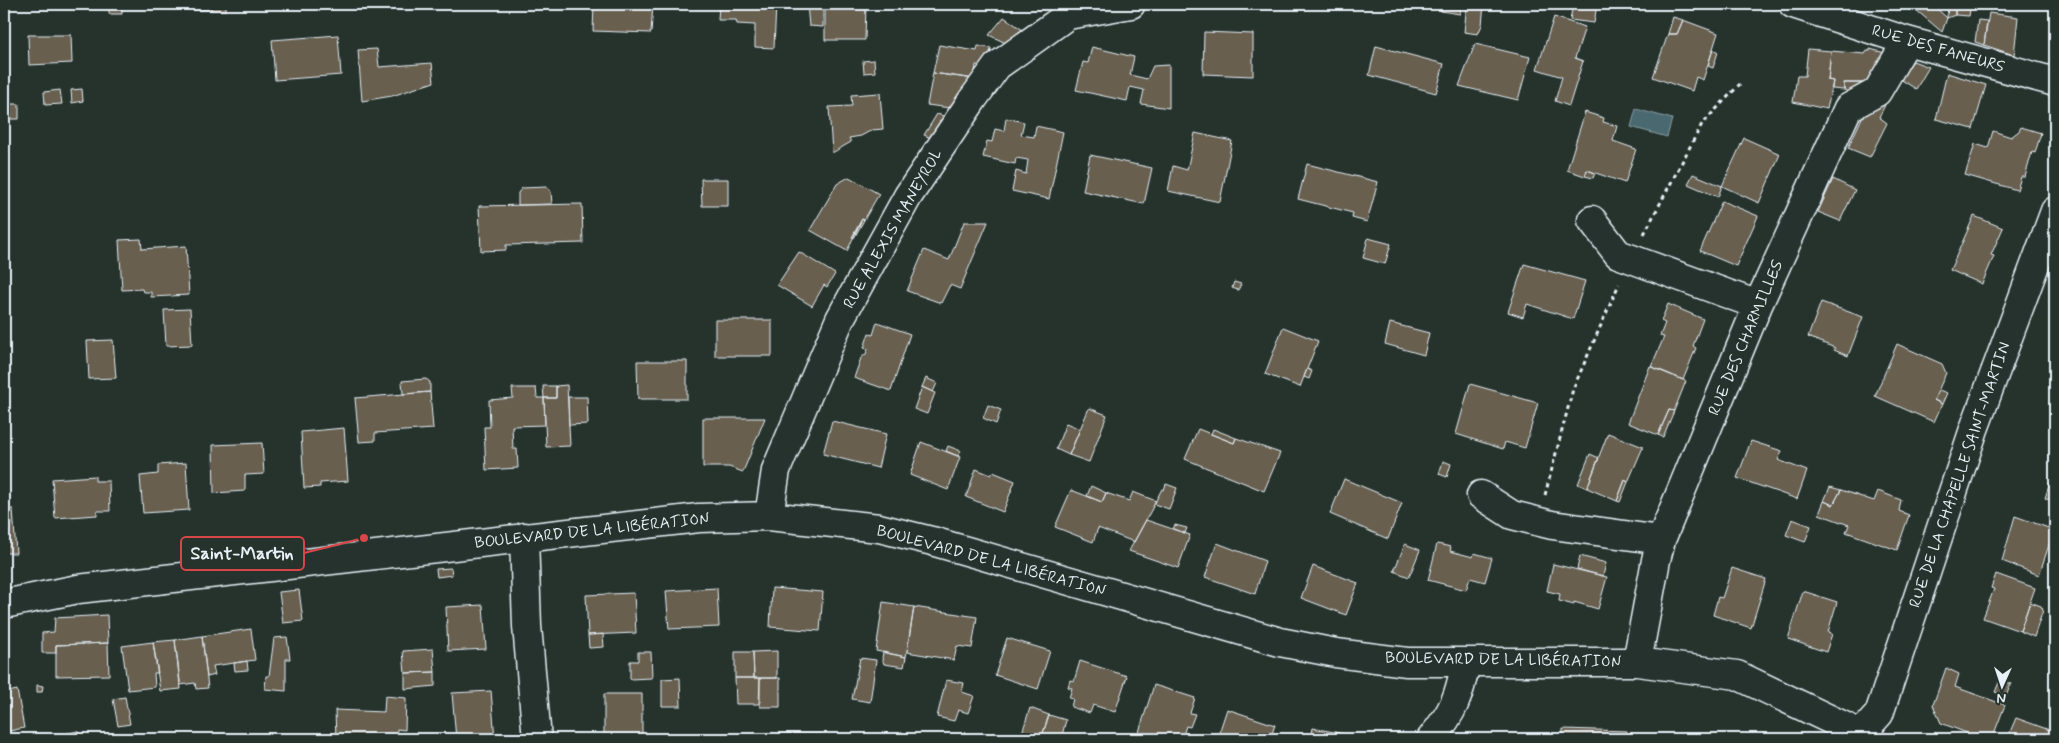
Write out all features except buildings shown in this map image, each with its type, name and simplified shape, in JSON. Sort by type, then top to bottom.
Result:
[{"type":"street","name":"RUE ALEXIS MANEYROL","points":[[769,516],[776,470],[840,318],[908,196],[972,99],[997,66],[1068,15],[1131,4]]},
{"type":"street","name":"RUE DES FANEURS","points":[[1793,4],[1907,41],[2055,82]]},
{"type":"street","name":"RUE DES CHARMILLES","points":[[1637,662],[1661,540],[1758,306],[1848,108],[1877,92],[1907,41]]},
{"type":"street","name":"RUE DE LA CHAPELLE SAINT-MARTIN","points":[[1866,737],[1879,714],[1974,429],[2055,211]]},
{"type":"street","points":[[1592,220],[1618,254],[1758,306]]},
{"type":"street","points":[[1481,495],[1512,515],[1538,522],[1661,540]]},
{"type":"street","name":"BOULEVARD DE LA LIBÉRATION","points":[[4,604],[78,589],[524,537],[699,518],[769,516],[879,528],[932,541],[1289,644],[1336,653],[1407,662],[1637,662],[1737,675],[1866,737]]},
{"type":"street","points":[[524,537],[527,626],[537,739]]},
{"type":"street","points":[[1431,739],[1448,718],[1461,689],[1466,662]]},
{"type":"path","points":[[1538,522],[1573,389],[1631,259],[1702,124],[1740,84]]},
{"type":"water","points":[[1636,109],[1672,119],[1667,137],[1631,127]]},
{"type":"place","name":"Saint-Martin","points":[[364,538]]}]
